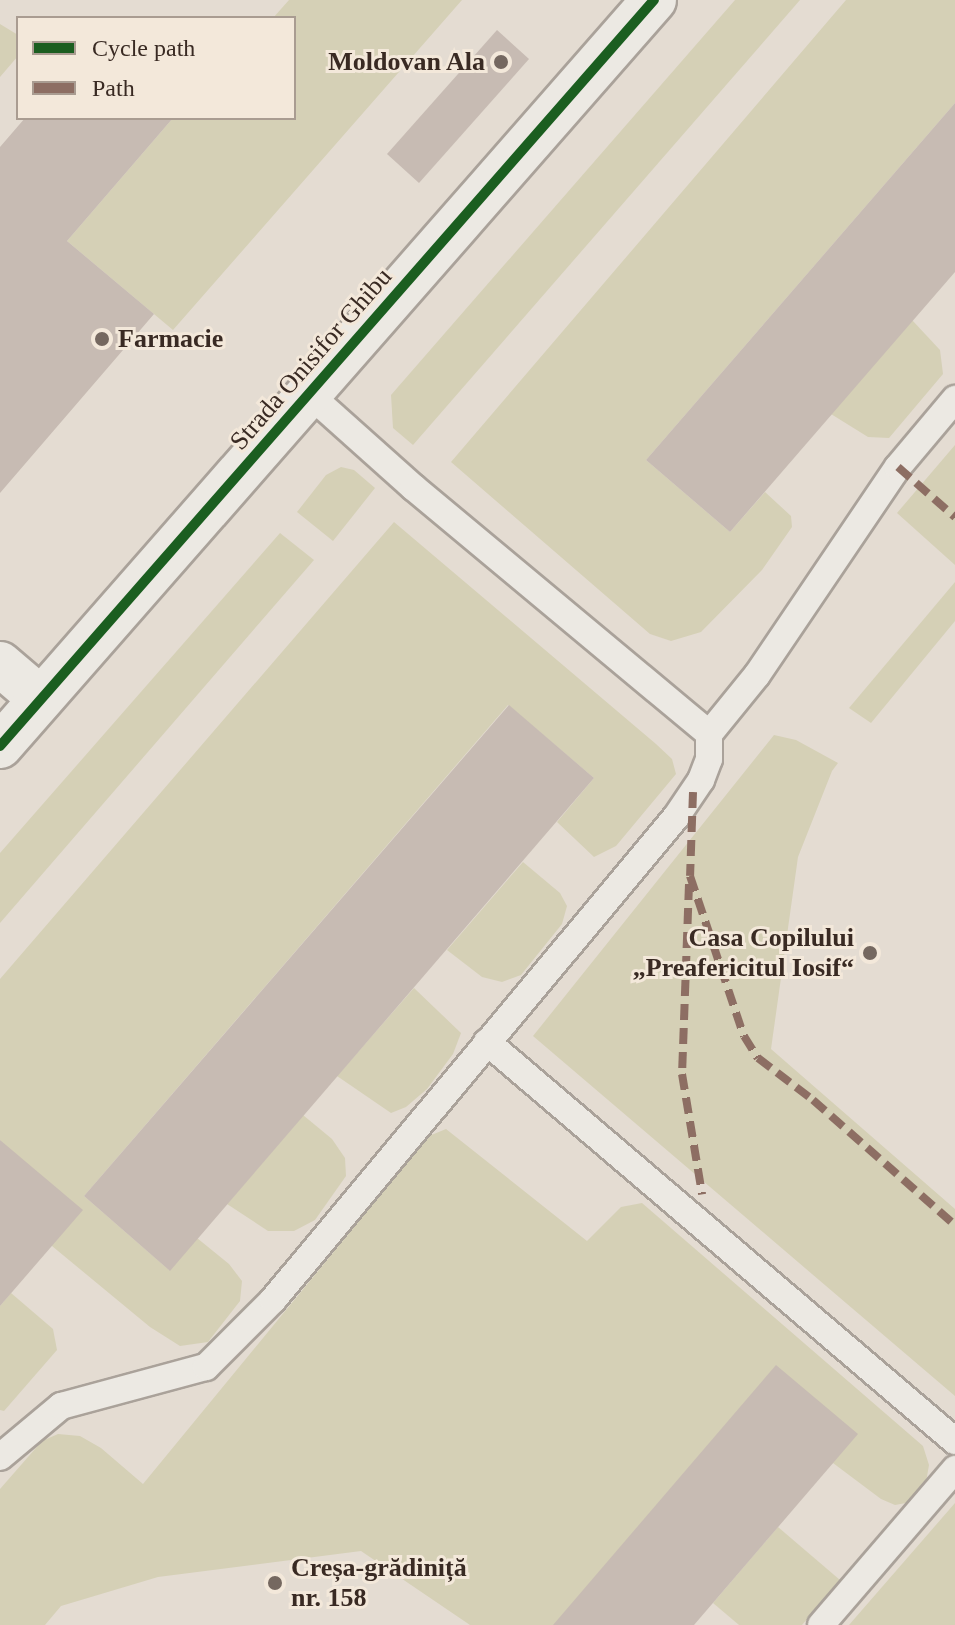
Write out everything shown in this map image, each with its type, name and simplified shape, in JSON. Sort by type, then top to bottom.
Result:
[{"type":"street","name":"Strada Onisifor Ghibu","points":[[0,746],[654,0]]},
{"type":"street","points":[[0,664],[40,698]]},
{"type":"lane","points":[[309,394],[413,487],[709,734]]},
{"type":"lane","points":[[0,1457],[61,1406],[206,1367],[273,1300],[676,817],[705,770],[709,759],[709,734],[757,675],[898,467],[955,399]]},
{"type":"lane","points":[[487,1042],[955,1441]]},
{"type":"lane","points":[[821,1625],[955,1469]]},
{"type":"shaded area","points":[[289,0],[462,0],[173,330],[67,241],[171,120],[296,120],[296,16],[275,16]]},
{"type":"shaded area","points":[[735,0],[800,0],[413,445],[393,428],[391,395]]},
{"type":"shaded area","points":[[846,0],[955,0],[955,103],[646,460],[730,532],[765,492],[791,516],[792,527],[762,570],[701,632],[671,641],[650,634],[451,462]]},
{"type":"shaded area","points":[[0,24],[16,34],[16,58],[0,77]]},
{"type":"shaded area","points":[[912,320],[940,350],[943,374],[889,438],[868,437],[831,414]]},
{"type":"shaded area","points":[[955,445],[955,565],[897,513]]},
{"type":"shaded area","points":[[341,467],[354,470],[375,488],[333,541],[297,512],[326,475]]},
{"type":"shaded area","points":[[394,522],[656,744],[672,759],[676,774],[616,846],[594,857],[557,822],[594,778],[508,705],[84,1196],[169,1270],[197,1238],[229,1264],[242,1281],[240,1301],[208,1342],[180,1346],[150,1327],[52,1246],[0,1140],[0,979]]},
{"type":"shaded area","points":[[280,533],[314,560],[0,923],[0,853]]},
{"type":"shaded area","points":[[955,582],[955,621],[871,723],[849,708]]},
{"type":"shaded area","points":[[774,735],[796,740],[838,763],[798,857],[771,1049],[955,1209],[955,1396],[533,1036]]},
{"type":"shaded area","points":[[523,862],[560,893],[567,906],[562,924],[521,975],[502,982],[482,977],[447,950]]},
{"type":"shaded area","points":[[414,988],[461,1033],[453,1054],[427,1089],[406,1107],[391,1113],[337,1076]]},
{"type":"shaded area","points":[[303,1115],[332,1139],[345,1158],[346,1176],[315,1220],[294,1231],[268,1231],[227,1204]]},
{"type":"shaded area","points":[[446,1129],[587,1241],[621,1207],[642,1203],[923,1446],[929,1465],[926,1482],[906,1503],[895,1505],[881,1499],[833,1463],[577,1625],[470,1625],[361,1551],[158,1577],[61,1606],[45,1625],[0,1625],[0,1489],[42,1441],[58,1434],[80,1436],[101,1448],[143,1484],[429,1136]]},
{"type":"shaded area","points":[[11,1293],[53,1329],[57,1350],[4,1411],[0,1410],[0,1306]]},
{"type":"shaded area","points":[[955,1503],[955,1625],[849,1625]]},
{"type":"shaded area","points":[[778,1527],[840,1580],[802,1625],[739,1625],[713,1603]]},
{"type":"building","points":[[497,30],[529,59],[419,183],[387,154]]},
{"type":"building","points":[[955,103],[955,272],[730,532],[646,460]]},
{"type":"building","points":[[23,120],[171,120],[67,241],[154,314],[0,493],[0,147]]},
{"type":"building","points":[[509,705],[594,778],[170,1271],[84,1196]]},
{"type":"building","points":[[0,1140],[83,1210],[0,1306]]},
{"type":"building","points":[[776,1365],[858,1434],[694,1625],[553,1625]]},
{"type":"marked path","points":[[898,467],[955,517]]},
{"type":"marked path","points":[[693,792],[690,876],[744,1036],[758,1058],[813,1100],[955,1225]]},
{"type":"marked path","points":[[689,884],[682,1074],[702,1194]]},
{"type":"cycle path","points":[[0,746],[654,0]]},
{"type":"place","name":"Moldovan Ala","points":[[501,62]]},
{"type":"place","name":"Farmacie","points":[[102,339]]},
{"type":"place","name":"Casa Copilului „Preafericitul Iosif“","points":[[870,953]]},
{"type":"place","name":"Creșa-grădiniță nr. 158","points":[[275,1583]]}]
